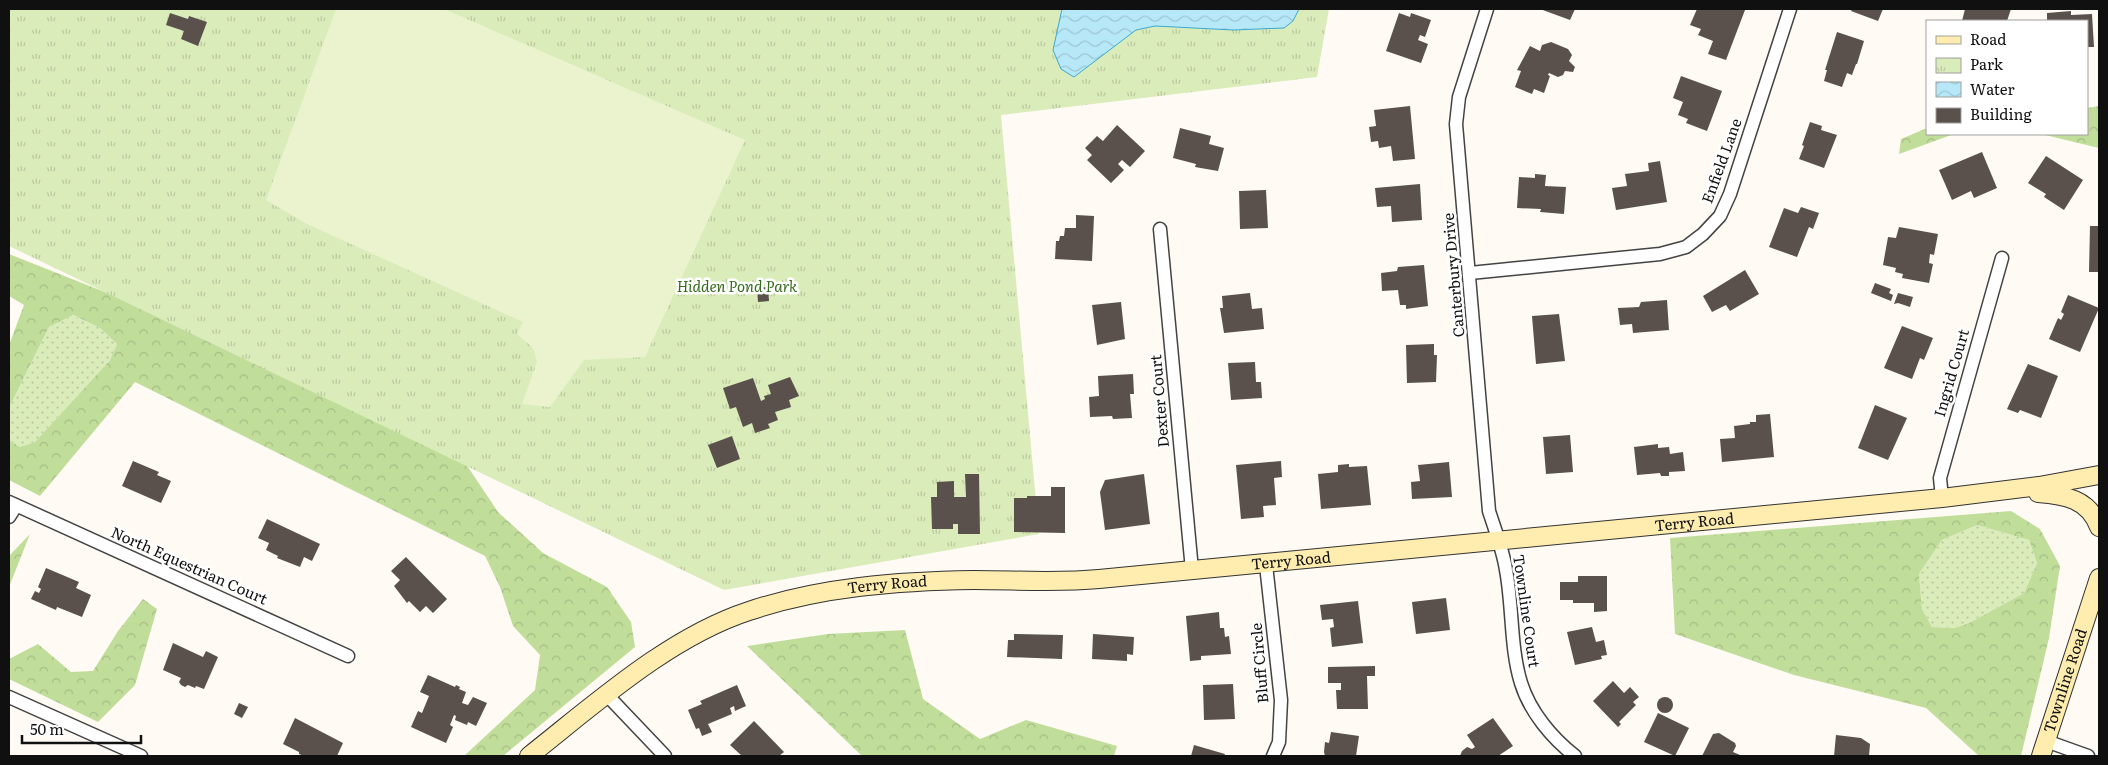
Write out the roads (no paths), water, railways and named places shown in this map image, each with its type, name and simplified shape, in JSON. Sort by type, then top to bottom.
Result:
[{"type":"street","name":"Canterbury Drive","points":[[1487,9],[1459,96],[1456,124],[1489,511],[1499,542]]},
{"type":"street","name":"Enfield Lane","points":[[1470,273],[1660,254],[1686,247],[1703,234],[1720,216],[1730,194],[1790,9]]},
{"type":"street","name":"Dexter Court","points":[[1160,229],[1192,570]]},
{"type":"street","name":"Ingrid Court","points":[[1942,498],[1940,478],[2002,258]]},
{"type":"street","name":"Terry Road","points":[[529,756],[607,694],[680,642],[712,625],[750,610],[822,593],[892,584],[975,580],[1043,582],[1093,580],[1266,565],[1942,498],[2039,486],[2099,476]]},
{"type":"street","points":[[1993,492],[2058,494],[2071,497],[2089,509],[2099,527]]},
{"type":"street","name":"North Equestrian Court","points":[[11,508],[348,656]]},
{"type":"street","name":"Townline Court","points":[[1499,542],[1506,570],[1514,646],[1521,684],[1535,714],[1558,743],[1575,756]]},
{"type":"street","name":"Bluff Circle","points":[[1266,565],[1281,700],[1279,742],[1273,756]]},
{"type":"street","name":"Townline Road","points":[[2044,748],[2099,578]]},
{"type":"street","points":[[607,694],[665,756]]},
{"type":"street","points":[[9,697],[141,756]]},
{"type":"street","points":[[2044,748],[2088,756]]},
{"type":"water","points":[[1062,9],[1299,9],[1293,21],[1284,28],[1233,30],[1155,26],[1136,30],[1074,77],[1061,69],[1053,50]]},
{"type":"park label","name":"Hidden Pond Park","points":[[737,287]]}]
